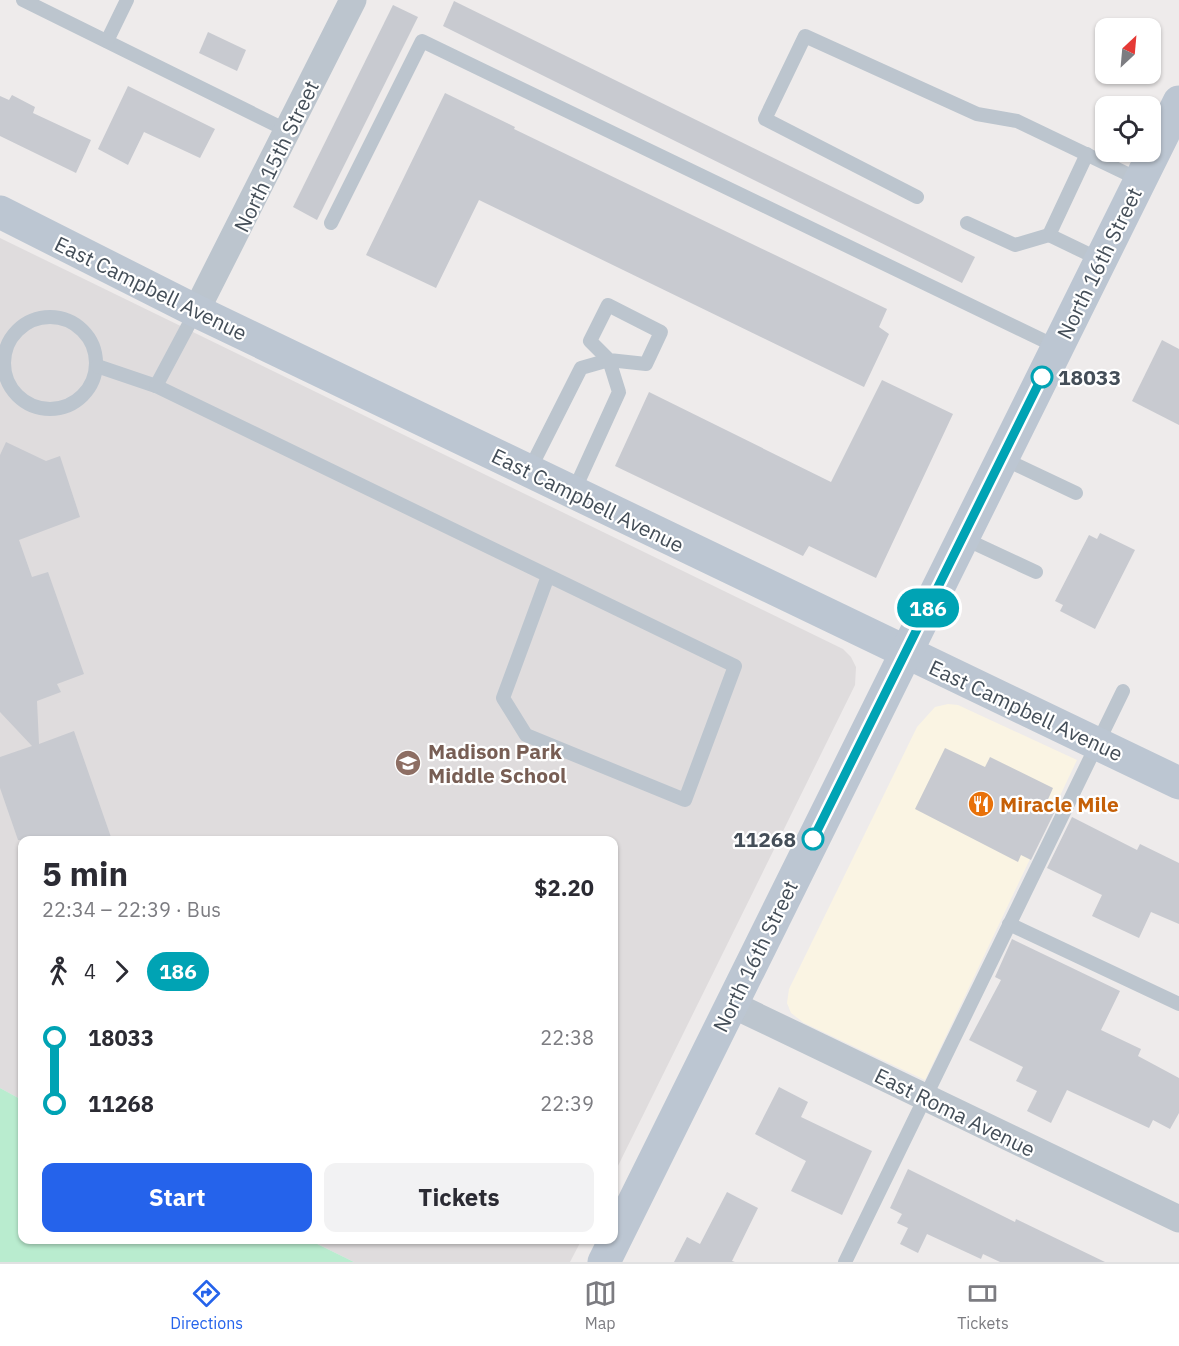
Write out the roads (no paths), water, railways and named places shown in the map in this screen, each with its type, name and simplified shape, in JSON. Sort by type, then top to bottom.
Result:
[{"type":"street","name":"North 15th Street","points":[[196,311],[353,0]]},
{"type":"street","name":"North 16th Street","points":[[618,1234],[1101,260],[1140,180],[1165,116]]},
{"type":"street","name":"East Campbell Avenue","points":[[0,212],[196,311],[906,654],[1179,783]]},
{"type":"street","name":"East Roma Avenue","points":[[731,1004],[1179,1219]]},
{"type":"street","name":"North 16th Street","points":[[604,1262],[613,1244]]},
{"type":"lane","points":[[23,0],[288,131]]},
{"type":"lane","points":[[107,41],[127,0]]},
{"type":"lane","points":[[916,197],[765,119],[805,36],[977,114],[1017,121],[1140,180]]},
{"type":"lane","points":[[331,223],[422,41],[1057,347]]},
{"type":"lane","points":[[1049,235],[1087,154]]},
{"type":"lane","points":[[967,223],[1015,245],[1049,235],[1101,260]]},
{"type":"lane","points":[[529,471],[581,369],[609,360],[646,364],[661,332],[608,305],[590,341],[609,360],[620,392],[573,493]]},
{"type":"lane","points":[[156,386],[196,311]]},
{"type":"lane","points":[[48,316],[63,318],[77,325],[88,336],[95,350],[96,366],[89,387],[73,403],[58,408],[43,408],[29,403],[17,394],[9,382],[5,367],[5,352],[11,338],[27,324],[48,316]]},
{"type":"lane","points":[[96,366],[156,386],[735,666],[685,801],[526,735],[502,698],[548,576]]},
{"type":"lane","points":[[1002,458],[1076,493]]},
{"type":"lane","points":[[963,538],[1036,572]]},
{"type":"lane","points":[[845,1262],[1123,691]]},
{"type":"lane","points":[[1009,924],[1179,1005]]},
{"type":"place","name":"18033","points":[[1042,377]]},
{"type":"place","name":"Madison Park Middle School","points":[[408,763]]},
{"type":"place","name":"Miracle Mile","points":[[981,804]]},
{"type":"place","name":"11268","points":[[813,839]]}]
